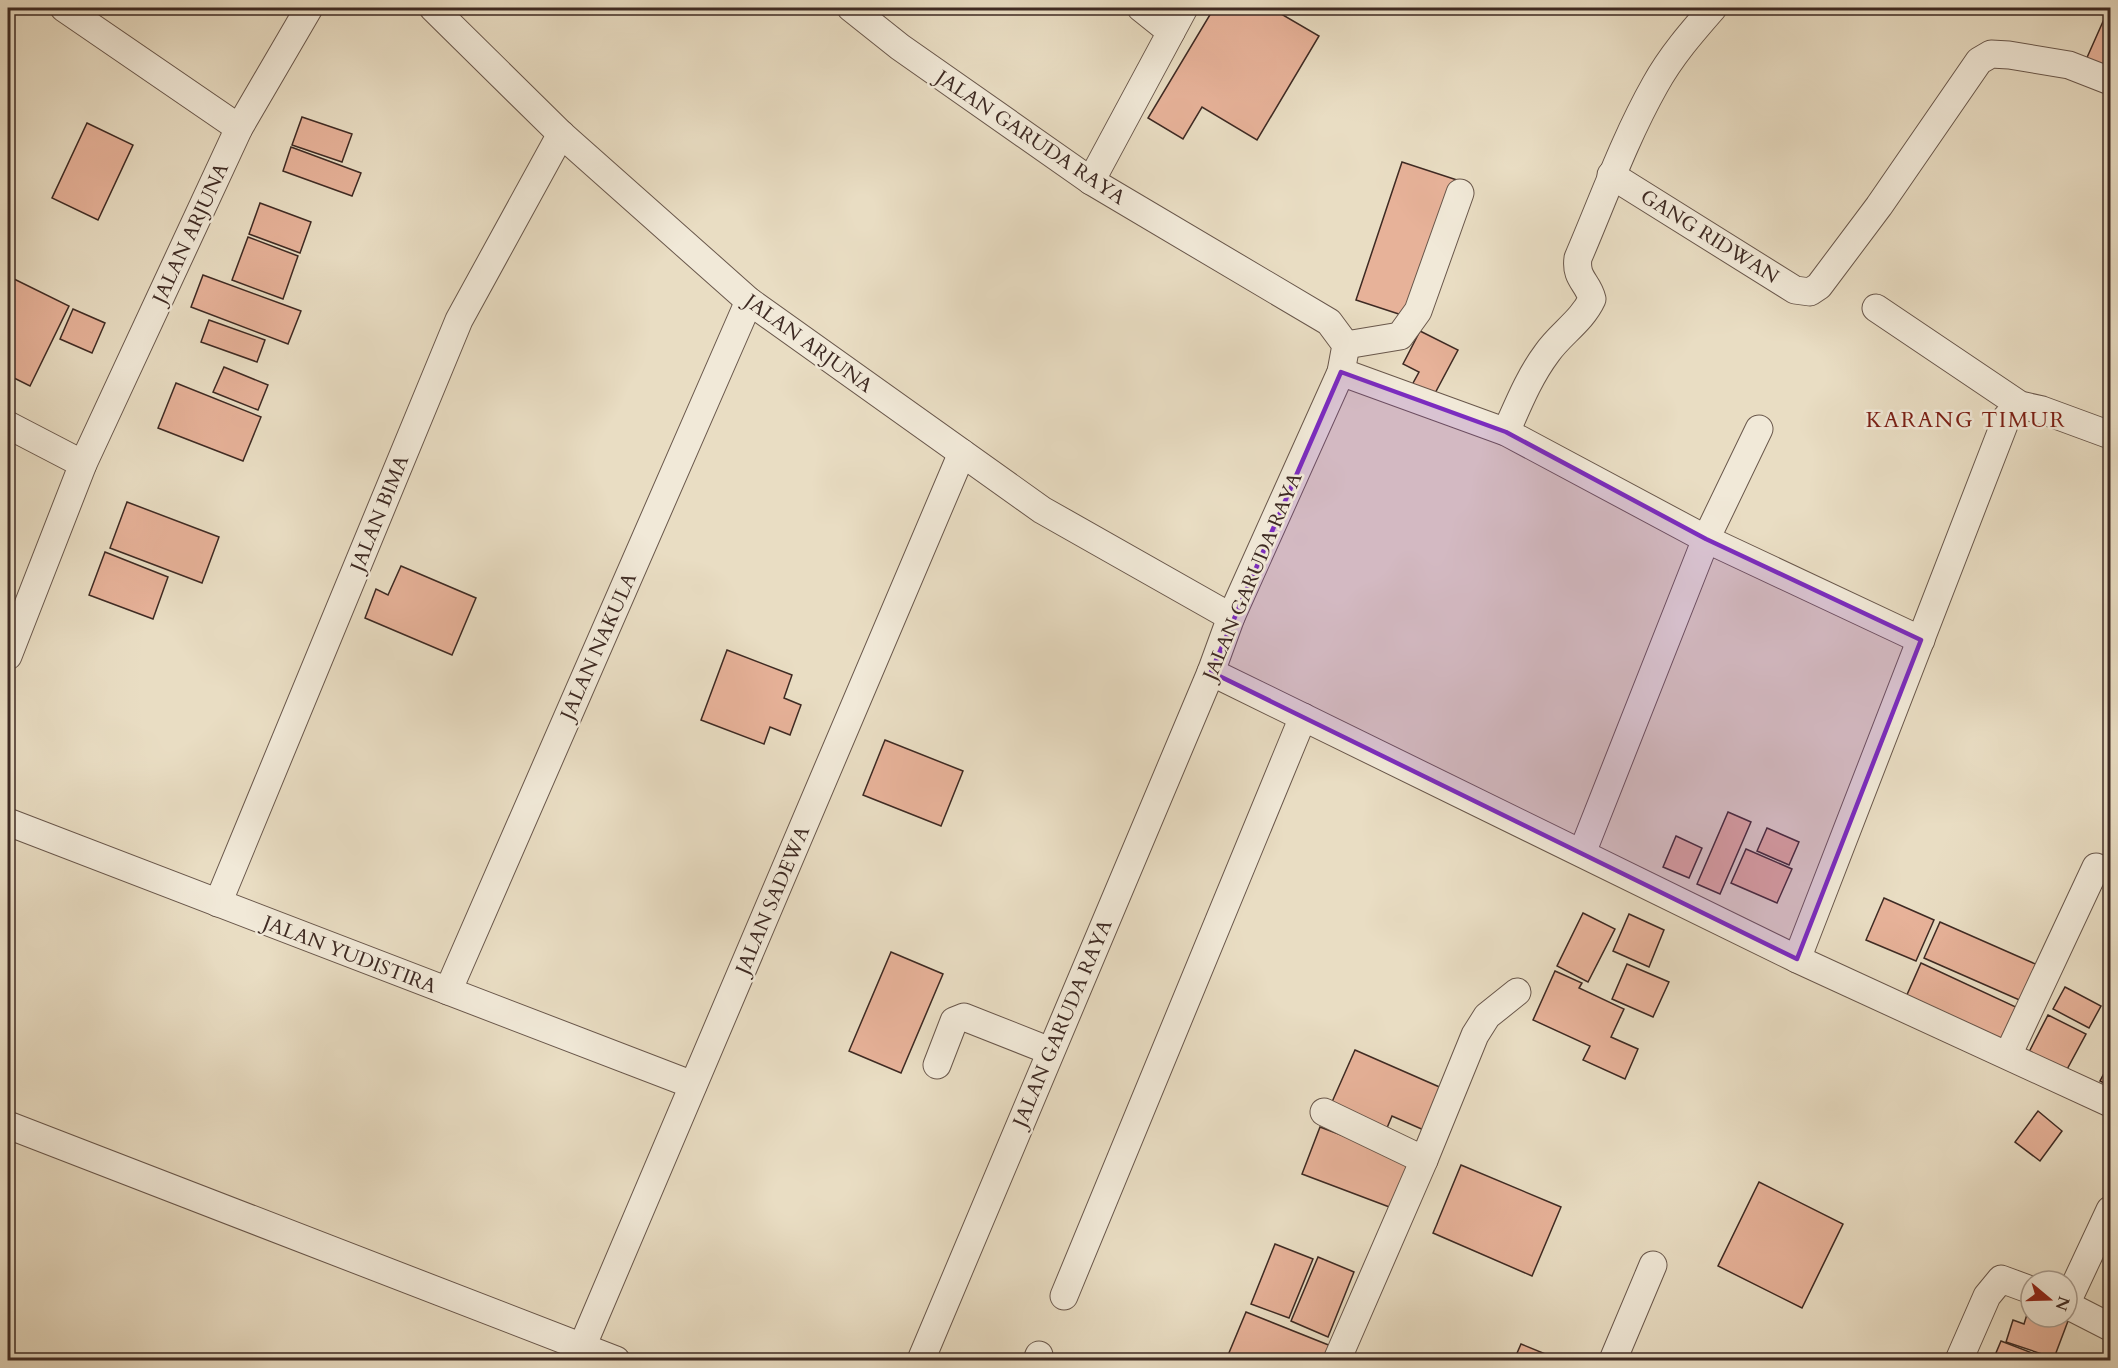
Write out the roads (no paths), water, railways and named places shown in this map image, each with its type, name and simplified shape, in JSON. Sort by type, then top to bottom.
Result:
[{"type":"street","points":[[64,8],[239,128]]},
{"type":"street","name":"JALAN ARJUNA","points":[[8,656],[83,464],[239,128],[309,8]]},
{"type":"street","name":"JALAN ARJUNA","points":[[433,8],[561,134],[749,301],[1042,510],[1212,608],[1231,616]]},
{"type":"street","name":"JALAN GARUDA RAYA","points":[[851,8],[900,47],[1090,181],[1329,322],[1346,345],[1341,372],[1231,616],[1210,672],[921,1360]]},
{"type":"street","points":[[1141,8],[1171,32]]},
{"type":"street","points":[[1090,181],[1184,8]]},
{"type":"street","points":[[1506,432],[1531,378],[1548,351],[1592,300],[1576,268],[1611,175],[1654,85],[1678,49],[1713,8]]},
{"type":"street","name":"GANG RIDWAN","points":[[1611,175],[1795,290],[1810,291],[1819,286],[1879,206],[1979,61],[1991,54],[2009,55],[2069,66],[2110,81]]},
{"type":"street","name":"JALAN BIMA","points":[[218,903],[459,320],[561,134]]},
{"type":"street","points":[[1346,345],[1400,336],[1418,311],[1460,192]]},
{"type":"street","name":"JALAN NAKULA","points":[[448,992],[749,301]]},
{"type":"street","points":[[1876,308],[2020,405],[2042,410],[2110,435]]},
{"type":"street","points":[[1341,372],[1506,432],[1706,539],[1921,640]]},
{"type":"street","points":[[1797,958],[2007,417],[2020,405]]},
{"type":"street","points":[[8,425],[83,464]]},
{"type":"street","points":[[1582,853],[1706,539],[1759,429]]},
{"type":"street","name":"JALAN SADEWA","points":[[582,1347],[962,453]]},
{"type":"street","points":[[1210,672],[1797,958],[2110,1103]]},
{"type":"street","points":[[1064,1296],[1303,717]]},
{"type":"street","name":"JALAN YUDISTIRA","points":[[8,822],[693,1086]]},
{"type":"street","points":[[2008,1055],[2096,867]]},
{"type":"street","points":[[1337,1360],[1424,1160],[1475,1035],[1487,1016],[1517,992]]},
{"type":"street","points":[[937,1065],[954,1021],[964,1017],[1050,1051]]},
{"type":"street","points":[[1324,1112],[1424,1160]]},
{"type":"street","points":[[8,1125],[616,1360]]},
{"type":"street","points":[[2079,1277],[2110,1210]]},
{"type":"street","points":[[1613,1360],[1653,1265]]},
{"type":"street","points":[[1959,1360],[1987,1296],[2001,1279],[2019,1286]]},
{"type":"street","points":[[2079,1310],[2110,1327]]},
{"type":"district","name":"KARANG TIMUR","points":[[1966,419]]}]
